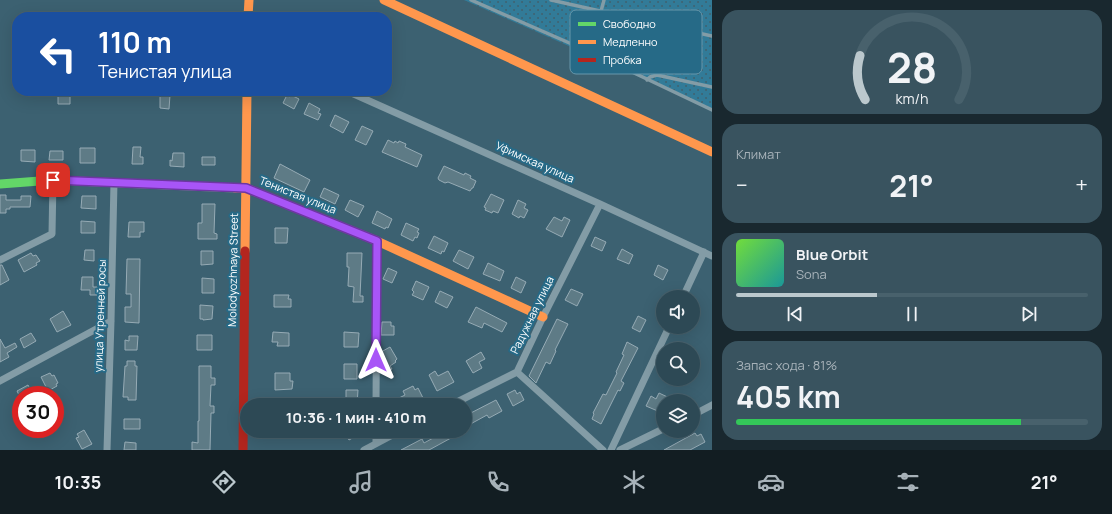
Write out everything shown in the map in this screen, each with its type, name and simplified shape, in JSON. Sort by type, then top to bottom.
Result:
[{"type":"street","points":[[248,12],[249,0]]},
{"type":"street","points":[[384,0],[712,152]]},
{"type":"street","name":"Molodyozhnaya Street","points":[[243,450],[247,96]]},
{"type":"street","name":"Уфимская улица","points":[[358,96],[600,204],[712,256]]},
{"type":"street","points":[[0,260],[52,234],[53,180]]},
{"type":"street","name":"Тенистая улица","points":[[0,184],[53,180],[246,188],[377,241],[543,317]]},
{"type":"street","name":"улица Утренней росы","points":[[107,450],[114,182]]},
{"type":"street","name":"Радужная улица","points":[[465,398],[517,372],[600,204]]},
{"type":"street","points":[[376,398],[377,241]]},
{"type":"street","points":[[686,290],[704,252]]},
{"type":"street","points":[[0,381],[111,321]]},
{"type":"street","points":[[611,450],[666,334]]},
{"type":"street","points":[[517,372],[603,450]]},
{"type":"street","points":[[700,411],[712,405]]},
{"type":"street","points":[[620,450],[656,432]]},
{"type":"street","points":[[376,438],[376,443]]},
{"type":"street","points":[[364,450],[386,438]]},
{"type":"lane","points":[[471,0],[570,43]]},
{"type":"lane","points":[[551,0],[593,10]]},
{"type":"lane","points":[[602,10],[604,0]]},
{"type":"lane","points":[[702,34],[712,36]]},
{"type":"lane","points":[[635,74],[712,110]]},
{"type":"lane","points":[[647,80],[650,77],[657,75],[712,87]]},
{"type":"shaded area","points":[[464,0],[712,0],[712,109],[632,74],[702,74],[702,10],[570,10],[570,47]]},
{"type":"building","points":[[58,96],[70,96],[70,104],[58,104]]},
{"type":"building","points":[[160,96],[170,96],[169,109],[160,108]]},
{"type":"building","points":[[286,96],[293,96],[299,99],[294,109],[283,103]]},
{"type":"building","points":[[309,103],[320,109],[318,113],[321,114],[318,120],[304,114]]},
{"type":"building","points":[[335,115],[349,122],[343,133],[330,126]]},
{"type":"building","points":[[362,126],[373,131],[366,145],[355,140]]},
{"type":"building","points":[[388,140],[394,143],[395,141],[398,143],[399,141],[406,144],[405,147],[422,155],[417,167],[382,152]]},
{"type":"building","points":[[133,147],[141,147],[140,157],[143,157],[143,164],[132,164]]},
{"type":"building","points":[[80,148],[95,148],[95,163],[80,163]]},
{"type":"building","points":[[21,150],[35,150],[35,162],[21,161]]},
{"type":"building","points":[[50,151],[63,151],[63,160],[49,160]]},
{"type":"building","points":[[173,153],[184,153],[184,167],[170,166],[170,160],[172,161]]},
{"type":"building","points":[[202,157],[215,157],[215,165],[202,165]]},
{"type":"building","points":[[280,164],[310,180],[304,192],[274,178]]},
{"type":"building","points":[[444,166],[464,175],[465,173],[471,176],[470,178],[476,181],[473,188],[470,191],[439,180],[438,178]]},
{"type":"building","points":[[324,188],[339,195],[335,204],[320,197]]},
{"type":"building","points":[[491,194],[504,200],[498,213],[493,211],[492,213],[485,210],[486,208],[484,207]]},
{"type":"building","points":[[0,195],[6,195],[6,200],[21,200],[21,196],[31,196],[30,207],[10,207],[10,209],[6,209],[6,213],[0,213]]},
{"type":"building","points":[[82,196],[96,196],[96,209],[81,208]]},
{"type":"building","points":[[350,200],[364,206],[358,217],[345,210]]},
{"type":"building","points":[[518,200],[526,204],[524,208],[528,210],[524,218],[520,216],[519,218],[512,214]]},
{"type":"building","points":[[202,204],[215,204],[214,233],[217,234],[217,239],[198,239],[198,223],[202,223]]},
{"type":"building","points":[[377,211],[392,219],[388,228],[386,227],[385,229],[372,223]]},
{"type":"building","points":[[554,217],[562,221],[564,217],[570,220],[562,237],[546,229]]},
{"type":"building","points":[[81,221],[95,222],[95,233],[81,233]]},
{"type":"building","points":[[129,222],[144,222],[144,232],[140,232],[140,237],[128,237]]},
{"type":"building","points":[[406,223],[419,229],[417,232],[419,233],[417,238],[415,237],[413,241],[401,235]]},
{"type":"building","points":[[275,228],[288,228],[287,243],[275,243]]},
{"type":"building","points":[[434,236],[448,243],[444,252],[442,251],[441,254],[428,248]]},
{"type":"building","points":[[595,237],[606,242],[602,251],[591,246]]},
{"type":"building","points":[[622,249],[633,255],[629,264],[617,259]]},
{"type":"building","points":[[85,250],[94,250],[94,261],[84,260]]},
{"type":"building","points":[[459,250],[474,257],[468,269],[453,261]]},
{"type":"building","points":[[201,251],[213,251],[213,264],[201,265]]},
{"type":"building","points":[[31,253],[33,256],[36,255],[40,261],[36,263],[37,265],[24,272],[18,260]]},
{"type":"building","points":[[347,253],[362,253],[360,296],[363,296],[363,302],[353,302],[354,287],[348,286],[349,267],[347,267]]},
{"type":"building","points":[[127,259],[140,259],[139,323],[125,322],[125,307],[131,307],[131,294],[126,294]]},
{"type":"building","points":[[488,263],[504,271],[500,281],[483,274]]},
{"type":"building","points":[[0,265],[2,265],[9,280],[0,285]]},
{"type":"building","points":[[658,265],[668,270],[663,280],[654,275]]},
{"type":"building","points":[[388,268],[397,272],[392,283],[383,279]]},
{"type":"building","points":[[82,277],[93,277],[93,287],[97,287],[97,295],[90,295],[90,290],[81,290]]},
{"type":"building","points":[[516,277],[526,282],[521,293],[511,288]]},
{"type":"building","points":[[202,278],[214,279],[214,293],[202,293]]},
{"type":"building","points":[[416,281],[429,287],[423,300],[412,295],[414,292],[412,290]]},
{"type":"building","points":[[571,289],[583,294],[577,306],[565,300]]},
{"type":"building","points":[[440,291],[453,297],[447,308],[435,302]]},
{"type":"building","points":[[274,295],[289,295],[288,299],[291,299],[291,307],[274,307]]},
{"type":"building","points":[[200,305],[213,306],[212,319],[200,319]]},
{"type":"building","points":[[476,307],[507,323],[502,332],[484,323],[482,328],[468,322]]},
{"type":"building","points":[[63,311],[71,325],[57,332],[50,319]]},
{"type":"building","points":[[638,316],[646,320],[640,332],[632,328]]},
{"type":"building","points":[[557,319],[568,324],[550,364],[546,362],[536,383],[529,376]]},
{"type":"building","points":[[382,322],[391,322],[391,326],[394,326],[394,335],[381,335]]},
{"type":"building","points":[[273,332],[289,333],[289,346],[277,346],[278,342],[272,342]]},
{"type":"building","points":[[344,332],[359,333],[358,347],[344,347]]},
{"type":"building","points":[[31,333],[36,341],[24,348],[20,339]]},
{"type":"building","points":[[197,335],[212,335],[212,350],[197,350]]},
{"type":"building","points":[[129,336],[138,336],[137,350],[125,350],[125,340],[129,341]]},
{"type":"building","points":[[0,339],[5,348],[15,343],[17,347],[7,353],[9,357],[0,362]]},
{"type":"building","points":[[627,342],[638,348],[621,381],[624,383],[620,391],[618,390],[601,424],[592,419],[593,413],[603,394],[606,395],[617,373],[616,372],[624,355],[622,354]]},
{"type":"building","points":[[390,347],[397,359],[395,361],[396,362],[390,366],[392,369],[384,374],[381,366],[386,363],[381,355],[381,352]]},
{"type":"building","points":[[481,352],[485,359],[479,362],[482,368],[473,373],[466,361]]},
{"type":"building","points":[[127,361],[135,361],[135,366],[137,366],[136,400],[128,400],[128,397],[123,397],[125,366],[127,366]]},
{"type":"building","points":[[344,364],[357,364],[357,379],[344,379]]},
{"type":"building","points":[[199,366],[211,366],[211,378],[215,378],[215,385],[211,385],[210,406],[214,406],[214,413],[211,413],[210,450],[192,450],[192,442],[198,443]]},
{"type":"building","points":[[435,371],[438,376],[448,371],[454,382],[437,391],[429,375]]},
{"type":"building","points":[[50,373],[52,376],[54,375],[58,383],[56,384],[57,386],[46,386],[41,377]]},
{"type":"building","points":[[275,373],[290,373],[290,381],[293,381],[292,389],[275,390]]},
{"type":"building","points":[[413,386],[415,390],[418,388],[423,398],[399,398],[405,395],[403,391]]},
{"type":"building","points":[[346,390],[358,390],[357,398],[346,398]]},
{"type":"building","points":[[515,390],[517,394],[520,392],[524,400],[513,406],[507,394]]},
{"type":"building","points":[[651,396],[656,399],[656,410],[646,406]]},
{"type":"building","points":[[496,400],[502,411],[489,418],[487,415],[472,423],[472,412]]},
{"type":"building","points":[[124,419],[140,419],[140,429],[124,429]]},
{"type":"building","points":[[84,430],[92,444],[82,449],[76,438],[79,437],[77,434]]},
{"type":"building","points":[[701,434],[705,442],[690,450],[664,450],[686,438],[700,438]]},
{"type":"building","points":[[433,438],[451,438],[429,450],[401,450],[422,439],[424,443]]},
{"type":"building","points":[[125,442],[136,443],[136,450],[124,450]]},
{"type":"traffic: fast","points":[[0,184],[53,180],[235,188]]},
{"type":"traffic: slow","points":[[248,12],[249,0]]},
{"type":"traffic: slow","points":[[384,0],[712,152]]},
{"type":"traffic: slow","points":[[245,251],[247,96]]},
{"type":"traffic: slow","points":[[235,188],[246,188],[377,241],[543,317]]},
{"type":"traffic: jam","points":[[243,450],[245,251]]},
{"type":"route","points":[[53,180],[246,188],[377,241],[376,360]]}]
